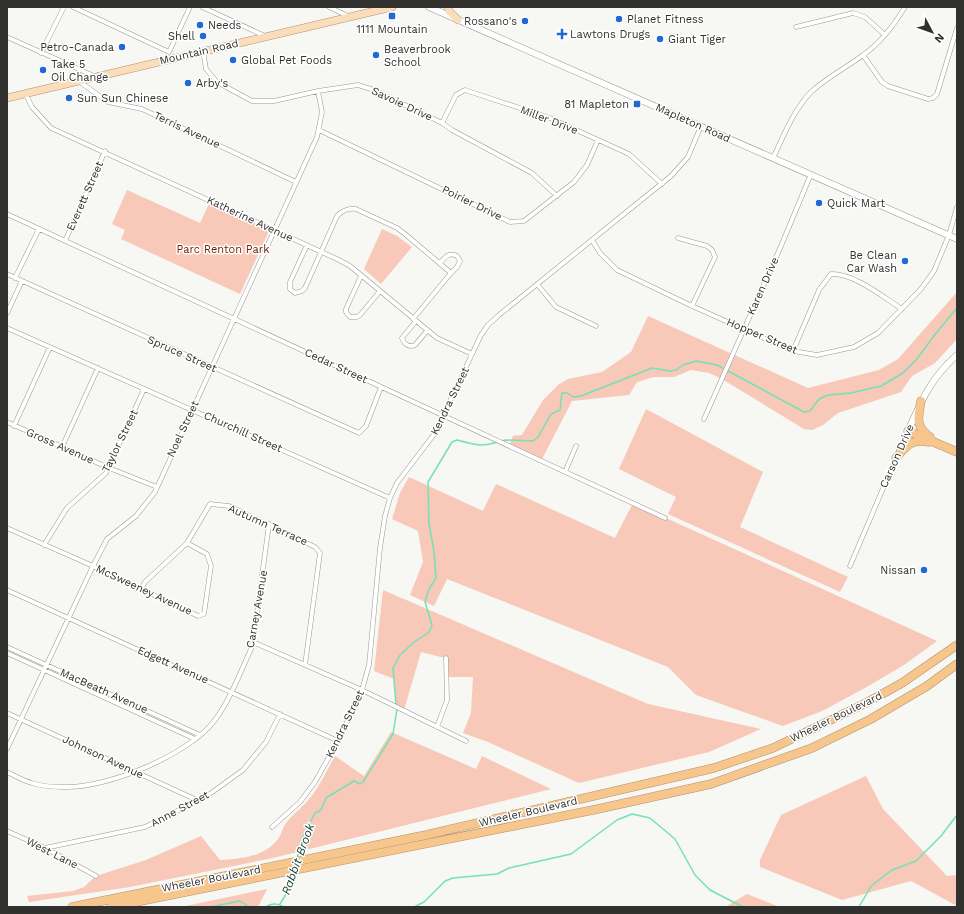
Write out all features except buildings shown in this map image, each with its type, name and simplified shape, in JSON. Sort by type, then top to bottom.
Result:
[{"type":"highway","points":[[921,401],[918,423],[921,429],[939,444]]},
{"type":"highway","points":[[908,430],[957,452]]},
{"type":"highway","points":[[896,458],[905,447],[911,443],[921,441],[939,444]]},
{"type":"highway","points":[[933,661],[957,642]]},
{"type":"highway","name":"Wheeler Boulevard","points":[[72,907],[426,835],[714,768],[773,748],[866,703],[902,683],[957,645]]},
{"type":"highway","name":"Wheeler Boulevard","points":[[111,907],[591,810],[711,784],[812,748],[871,719],[921,690],[957,664]]},
{"type":"main road","name":"Mountain Road","points":[[7,98],[170,55],[203,51],[390,7]]},
{"type":"main road","name":"Mapleton Road","points":[[429,7],[957,238]]},
{"type":"main road","points":[[448,7],[449,11],[458,20]]},
{"type":"main road","name":"Carson Drive","points":[[908,430],[921,401],[938,373],[957,355]]},
{"type":"street","points":[[41,53],[64,7]]},
{"type":"street","points":[[72,7],[170,55],[190,7]]},
{"type":"street","points":[[202,7],[266,36]]},
{"type":"street","points":[[329,7],[350,17]]},
{"type":"street","points":[[773,158],[794,114],[807,98],[822,82],[835,72],[863,55],[885,36],[905,7]]},
{"type":"street","points":[[796,27],[853,13],[865,17],[885,36]]},
{"type":"street","points":[[863,55],[882,82],[888,86],[928,99],[933,98],[937,94],[957,28]]},
{"type":"street","points":[[7,37],[94,76]]},
{"type":"street","name":"Savoie Drive","points":[[203,51],[206,69],[217,82],[252,101],[274,100],[358,85],[374,90],[442,123],[452,130],[532,173],[557,196]]},
{"type":"street","name":"Terris Avenue","points":[[78,80],[108,102],[142,109],[296,182]]},
{"type":"street","name":"Miller Drive","points":[[442,123],[456,95],[465,90],[550,118],[629,154],[662,184]]},
{"type":"street","name":"Noel Street","points":[[7,749],[93,566],[107,540],[136,516],[157,487],[319,130],[322,112],[318,91]]},
{"type":"street","name":"Katherine Avenue","points":[[25,93],[32,107],[51,128],[105,151],[339,260],[362,276],[427,331],[437,338],[472,354]]},
{"type":"street","name":"Kendra Street","points":[[272,827],[300,802],[311,787],[338,741],[362,690],[369,665],[380,548],[385,516],[390,498],[397,483],[435,433],[481,335],[488,325],[662,184],[679,168],[688,156],[701,126]]},
{"type":"street","name":"Poirier Drive","points":[[319,130],[510,222],[524,221],[574,182],[587,165],[598,140]]},
{"type":"street","name":"Everett Street","points":[[65,241],[105,151]]},
{"type":"street","name":"Karen Drive","points":[[704,419],[787,234],[810,174]]},
{"type":"street","name":"Hopper Street","points":[[592,240],[600,253],[617,270],[692,306],[793,351],[817,355],[854,347],[878,333],[921,290],[934,271],[949,235],[957,207]]},
{"type":"street","points":[[307,245],[290,282],[290,289],[295,293],[302,291],[304,288],[336,216],[349,208],[356,209],[397,228],[451,273]]},
{"type":"street","name":"Cedar Street","points":[[7,214],[665,518]]},
{"type":"street","points":[[15,278],[39,229]]},
{"type":"street","points":[[678,238],[707,246],[712,250],[715,257],[692,306]]},
{"type":"street","points":[[427,331],[413,346],[407,346],[403,341],[402,338],[414,320],[460,261],[457,256],[451,254],[440,263]]},
{"type":"street","name":"Spruce Street","points":[[7,274],[359,433],[366,426],[381,387]]},
{"type":"street","points":[[793,351],[819,290],[830,274],[839,274],[857,281],[902,309]]},
{"type":"street","points":[[362,276],[346,309],[346,312],[350,317],[357,317],[360,315],[380,291]]},
{"type":"street","points":[[7,313],[22,281]]},
{"type":"street","points":[[537,284],[556,307],[596,326]]},
{"type":"street","name":"Churchill Street","points":[[7,328],[96,370],[144,389],[390,498]]},
{"type":"street","points":[[14,426],[50,347]]},
{"type":"street","points":[[62,447],[96,370]]},
{"type":"street","name":"Taylor Street","points":[[44,545],[67,508],[106,473],[144,389]]},
{"type":"street","name":"Gross Avenue","points":[[7,422],[109,468],[157,487]]},
{"type":"street","name":"Carson Drive","points":[[850,566],[908,430]]},
{"type":"street","points":[[565,472],[576,446]]},
{"type":"street","name":"Autumn Terrace","points":[[141,589],[145,582],[187,543],[210,504],[229,506],[269,524],[315,547],[320,553],[305,664]]},
{"type":"street","name":"Carney Avenue","points":[[7,772],[32,783],[63,787],[95,784],[136,772],[169,756],[200,735],[215,720],[232,692],[253,642],[269,524]]},
{"type":"street","name":"McSweeney Avenue","points":[[7,528],[93,566],[198,616],[204,614],[211,566],[207,554],[187,543]]},
{"type":"street","name":"Edgett Avenue","points":[[7,590],[338,741]]},
{"type":"street","points":[[253,642],[362,690],[466,741]]},
{"type":"street","name":"MacBeath Avenue","points":[[7,647],[200,735]]},
{"type":"street","name":"MacBeath Avenue","points":[[7,653],[195,739]]},
{"type":"street","points":[[437,726],[447,700],[446,658]]},
{"type":"street","name":"Johnson Avenue","points":[[7,713],[199,801]]},
{"type":"street","name":"Anne Street","points":[[45,848],[145,827],[199,801],[243,770],[266,742],[280,714]]},
{"type":"street","name":"West Lane","points":[[7,831],[45,848],[96,876]]},
{"type":"green space","name":"Parc Renton Park","points":[[127,190],[200,223],[209,204],[269,231],[240,294],[121,239],[125,230],[112,224]]},
{"type":"green space","points":[[382,229],[397,236],[412,247],[381,284],[364,269]]},
{"type":"green space","points":[[957,292],[957,339],[935,363],[912,376],[901,392],[838,413],[823,425],[812,430],[804,429],[722,379],[709,373],[691,370],[674,377],[654,377],[637,382],[629,395],[572,401],[541,461],[509,446],[513,436],[522,435],[543,400],[558,385],[568,379],[602,372],[631,352],[648,316],[808,388],[879,370],[898,359]]},
{"type":"green space","points":[[646,409],[763,472],[740,527],[848,577],[840,592],[668,514],[676,497],[619,469]]},
{"type":"green space","points":[[409,477],[483,511],[496,484],[615,538],[633,503],[937,641],[904,665],[865,688],[822,711],[783,726],[696,695],[668,667],[447,579],[434,606],[410,595],[423,562],[418,531],[392,519],[400,493]]},
{"type":"green space","points":[[383,590],[648,704],[761,729],[709,752],[579,783],[488,742],[463,733],[471,713],[473,677],[446,677],[445,658],[421,652],[404,710],[396,707],[394,679],[374,671]]},
{"type":"green space","points":[[391,732],[476,769],[482,756],[551,789],[273,858],[130,887],[29,902],[27,896],[73,891],[84,887],[96,876],[146,860],[201,836],[220,860],[244,858],[266,850],[273,845],[286,823],[314,793],[335,756],[364,776]]},
{"type":"green space","points":[[866,776],[883,809],[947,876],[957,875],[957,906],[911,881],[842,900],[760,867],[760,860],[781,815]]},
{"type":"green space","points":[[267,889],[258,907],[181,907]]},
{"type":"green space","points":[[747,894],[780,907],[725,907]]},
{"type":"waterway","points":[[501,441],[533,441],[538,437],[551,414],[560,410],[562,393],[567,393],[573,397],[581,396],[652,368],[670,371],[676,370],[683,365],[696,361],[717,365],[804,412],[810,411],[819,399],[828,395],[851,393],[881,386],[903,373],[917,359],[957,308]]},
{"type":"waterway","points":[[396,705],[393,668],[400,655],[413,643],[429,632],[432,625],[425,602],[429,589],[436,578],[434,551],[429,524],[428,482],[452,442],[457,440],[482,445],[498,442]]},
{"type":"waterway","name":"Rabbit Brook","points":[[297,858],[303,837],[315,813],[321,810],[326,798],[354,781],[360,784],[363,782],[393,734],[397,709]]},
{"type":"waterway","points":[[414,907],[424,902],[445,881],[453,878],[497,874],[509,868],[571,854],[617,820],[632,814],[650,818],[675,839],[695,875],[710,890],[743,907]]},
{"type":"waterway","points":[[859,907],[871,886],[892,870],[916,861],[941,836],[957,815]]},
{"type":"waterway","name":"Rabbit Brook","points":[[280,904],[285,896],[292,873]]},
{"type":"waterway","points":[[210,907],[240,901],[249,907]]},
{"type":"waterway","points":[[266,907],[275,904],[284,907]]},
{"type":"place","name":"1111 Mountain","points":[[392,16]]},
{"type":"place","name":"Planet Fitness","points":[[619,19]]},
{"type":"place","name":"Rossano's","points":[[525,21]]},
{"type":"place","name":"Needs","points":[[200,25]]},
{"type":"place","name":"Lawtons Drugs","points":[[562,34]]},
{"type":"place","name":"Shell","points":[[203,36]]},
{"type":"place","name":"Giant Tiger","points":[[660,39]]},
{"type":"place","name":"Petro-Canada","points":[[122,47]]},
{"type":"place","name":"Beaverbrook School","points":[[376,55]]},
{"type":"place","name":"Global Pet Foods","points":[[233,60]]},
{"type":"place","name":"Take 5 Oil Change","points":[[43,70]]},
{"type":"place","name":"Arby's","points":[[188,83]]},
{"type":"place","name":"Sun Sun Chinese","points":[[69,98]]},
{"type":"place","name":"81 Mapleton","points":[[637,104]]},
{"type":"place","name":"Quick Mart","points":[[819,203]]},
{"type":"place","name":"Be Clean Car Wash","points":[[905,261]]},
{"type":"place","name":"Nissan","points":[[924,570]]}]
